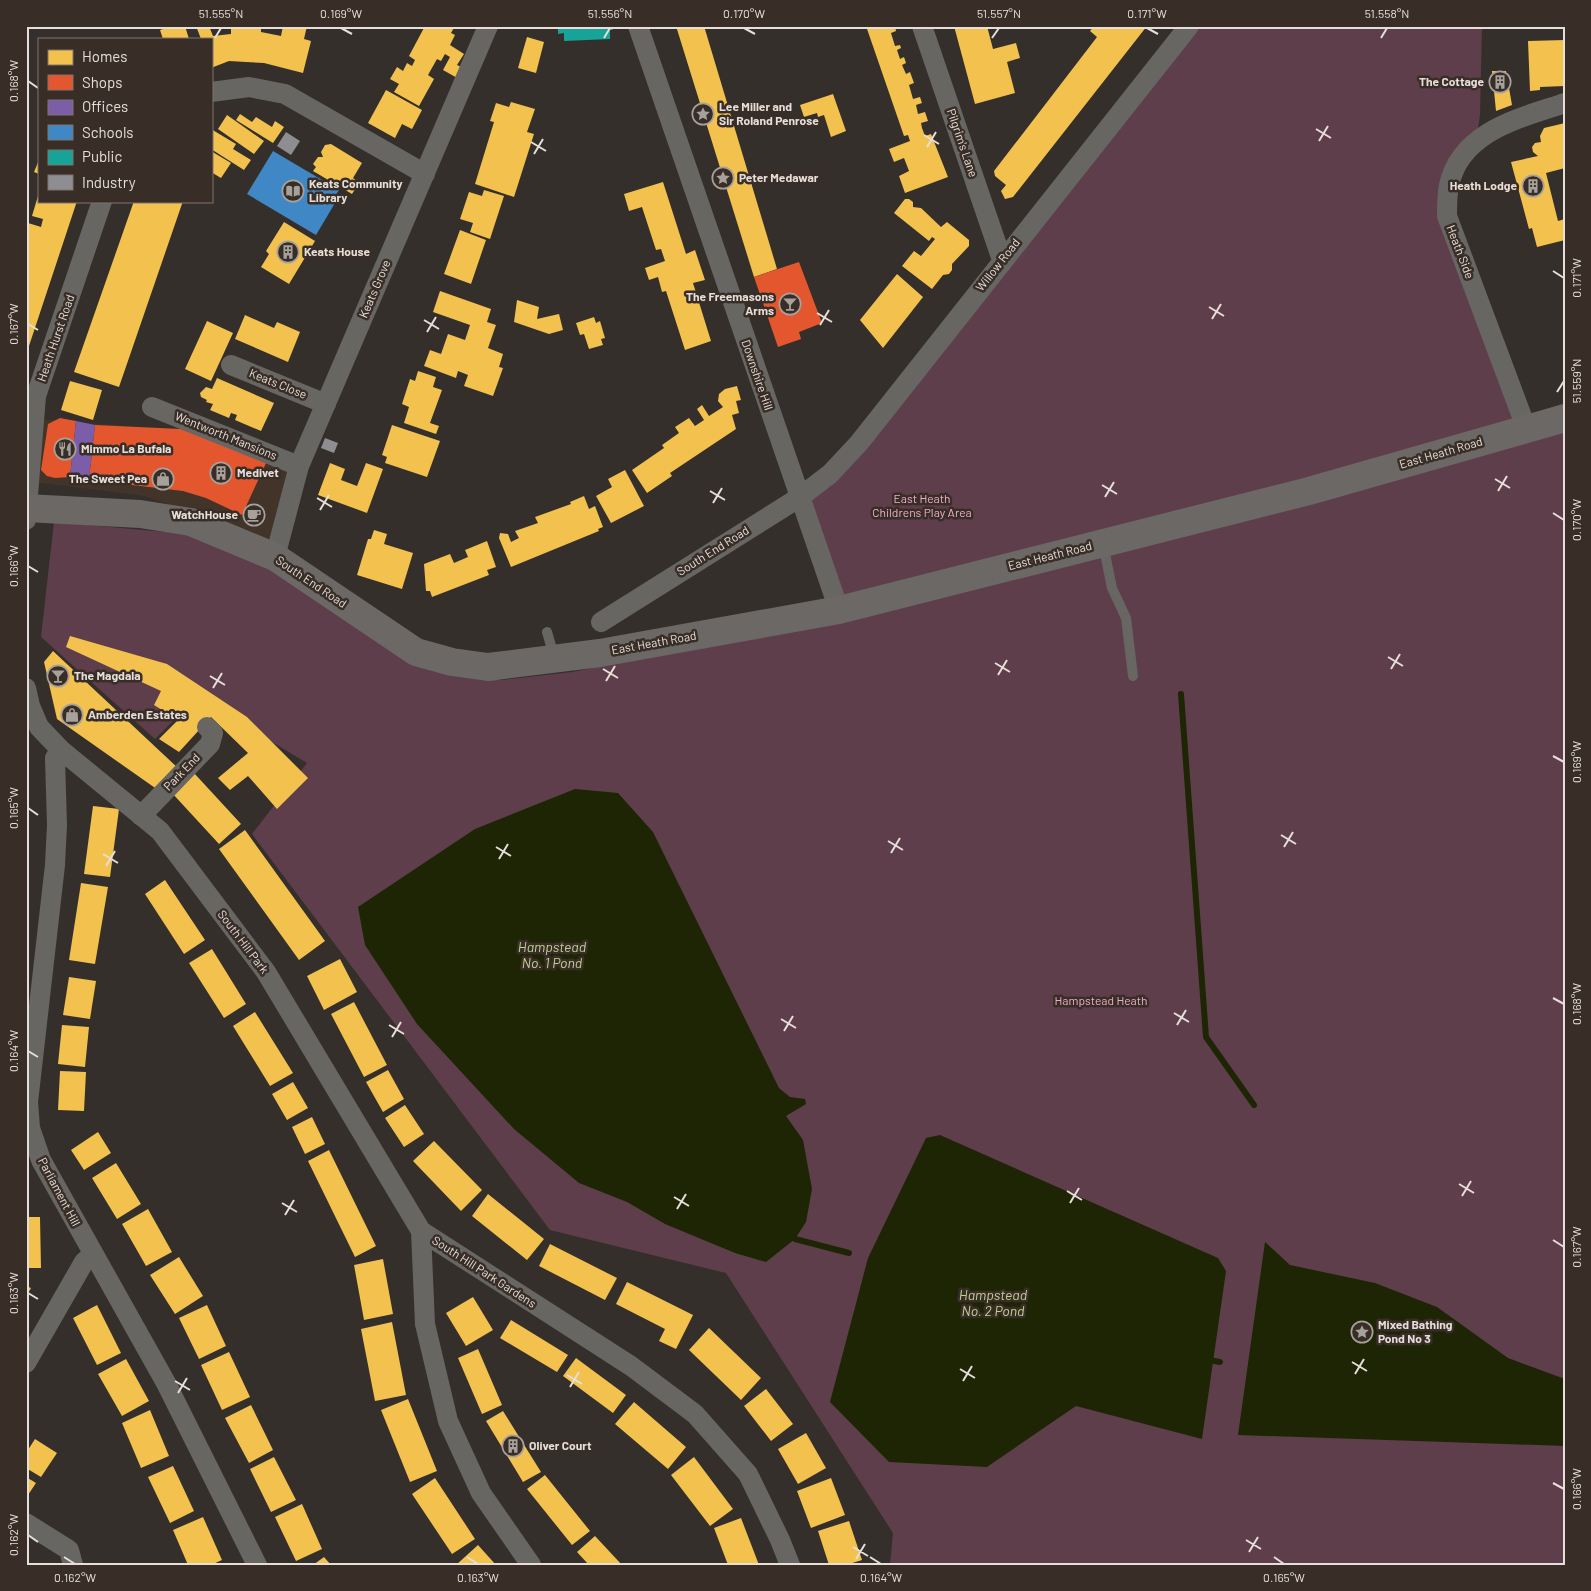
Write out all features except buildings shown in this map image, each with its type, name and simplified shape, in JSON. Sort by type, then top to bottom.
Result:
[{"type":"street","name":"Keats Grove","points":[[275,557],[299,466],[488,26]]},
{"type":"street","name":"Downshire Hill","points":[[638,26],[706,230],[839,610]]},
{"type":"street","name":"Pilgrim's Lane","points":[[922,26],[1002,260]]},
{"type":"street","name":"Willow Road","points":[[800,496],[830,474],[859,443],[1189,26]]},
{"type":"street","points":[[212,92],[249,87],[285,94],[425,174]]},
{"type":"street","name":"Heath Side","points":[[1527,430],[1447,216],[1449,185],[1457,165],[1476,142],[1490,130],[1565,103]]},
{"type":"street","name":"Heath Hurst Road","points":[[27,512],[36,396],[102,202]]},
{"type":"street","name":"Keats Close","points":[[231,365],[326,404]]},
{"type":"street","name":"Wentworth Mansions","points":[[152,407],[299,466]]},
{"type":"street","name":"East Heath Road","points":[[528,662],[550,645],[600,653],[839,610],[1309,491],[1565,418]]},
{"type":"street","name":"South End Road","points":[[601,622],[800,496]]},
{"type":"street","name":"South End Road","points":[[27,512],[140,514],[191,522],[275,557],[416,652],[452,662],[488,668],[528,662]]},
{"type":"street","name":"South Hill Park","points":[[26,688],[30,706],[39,727],[61,750],[160,831],[266,972],[421,1231]]},
{"type":"street","name":"Park End","points":[[141,816],[210,744],[213,733],[207,726]]},
{"type":"street","name":"Parliament Hill","points":[[61,750],[55,758],[57,825],[55,865],[27,1107],[34,1144],[41,1160],[166,1383],[256,1565]]},
{"type":"street","name":"South Hill Park Gardens","points":[[421,1231],[425,1324],[448,1421],[481,1493],[532,1565]]},
{"type":"street","name":"South Hill Park Gardens","points":[[421,1231],[631,1366],[695,1414],[748,1474],[790,1565]]},
{"type":"street","points":[[26,1362],[84,1262],[93,1254]]},
{"type":"street","points":[[26,1523],[69,1550],[74,1565]]},
{"type":"lane","points":[[1102,543],[1112,588],[1126,618],[1133,676]]},
{"type":"shaded area","points":[[26,418],[178,430],[304,472],[275,541],[144,496],[26,481]]},
{"type":"green space","name":"Hampstead Heath","points":[[1189,26],[1482,26],[1480,115],[1476,142],[1447,216],[1527,430],[1565,418],[1565,1565],[890,1565],[893,1533],[726,1273],[550,1230],[252,834],[307,763],[197,697],[155,739],[41,637],[54,522],[188,534],[262,565],[471,678],[502,680],[572,672],[834,621],[800,497],[830,474]]},
{"type":"water","name":"Hampstead No. 1 Pond","points":[[575,789],[618,793],[653,832],[779,1088],[790,1097],[805,1099],[806,1104],[786,1116],[803,1140],[812,1189],[806,1222],[795,1239],[766,1262],[735,1253],[665,1224],[627,1202],[579,1183],[514,1129],[417,1024],[365,945],[358,907],[475,829]]},
{"type":"water","name":"Hampstead No. 2 Pond","points":[[940,1135],[1218,1258],[1226,1271],[1202,1439],[1076,1406],[987,1467],[889,1462],[830,1402],[868,1258],[926,1138]]},
{"type":"water","name":"Mixed Bathing Pond No 3","points":[[1265,1242],[1290,1265],[1375,1283],[1437,1307],[1508,1358],[1565,1379],[1565,1446],[1238,1435]]},
{"type":"waterway","points":[[1181,694],[1206,1037],[1254,1105]]},
{"type":"waterway","points":[[790,1233],[795,1239],[849,1253]]},
{"type":"waterway","points":[[1204,1359],[1220,1362]]},
{"type":"place","name":"The Cottage","points":[[1500,82]]},
{"type":"place","name":"Lee Miller and Sir Roland Penrose","points":[[703,114]]},
{"type":"place","name":"Peter Medawar","points":[[723,178]]},
{"type":"place","name":"Heath Lodge","points":[[1533,186]]},
{"type":"place","name":"Keats Community Library","points":[[293,191]]},
{"type":"place","name":"Keats House","points":[[288,252]]},
{"type":"place","name":"The Freemasons Arms","points":[[790,304]]},
{"type":"place","name":"Mimmo La Bufala","points":[[65,449]]},
{"type":"place","name":"Medivet","points":[[221,473]]},
{"type":"place","name":"The Sweet Pea","points":[[163,479]]},
{"type":"place","name":"WatchHouse","points":[[254,515]]},
{"type":"place","name":"The Magdala","points":[[58,676]]},
{"type":"place","name":"Amberden Estates","points":[[72,715]]},
{"type":"place","name":"Mixed Bathing Pond No 3","points":[[1362,1332]]},
{"type":"place","name":"Oliver Court","points":[[513,1446]]},
{"type":"park label","name":"East Heath Childrens Play Area","points":[[922,506]]}]
